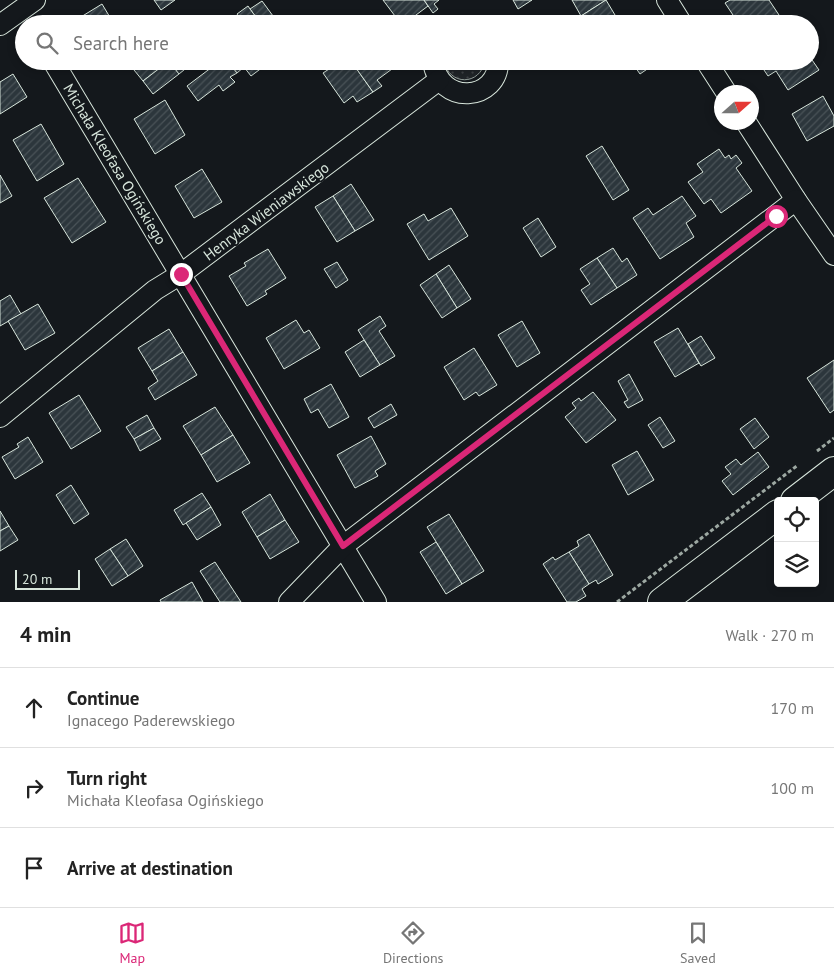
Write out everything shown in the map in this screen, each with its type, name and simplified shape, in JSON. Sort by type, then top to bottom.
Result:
[{"type":"street","points":[[667,0],[676,15]]},
{"type":"street","points":[[15,15],[26,8]]},
{"type":"street","points":[[0,25],[15,15]]},
{"type":"street","name":"Michała Kleofasa Ogińskiego","points":[[58,70],[376,602]]},
{"type":"street","points":[[434,70],[439,80],[447,88],[457,93],[468,94],[480,91],[489,85],[495,76],[496,70]]},
{"type":"street","points":[[712,70],[721,85]]},
{"type":"street","name":"Henryka Wieniawskiego","points":[[0,417],[155,290],[181,274],[439,80]]},
{"type":"street","points":[[751,130],[834,255]]},
{"type":"street","points":[[290,602],[343,546],[796,200]]},
{"type":"street","points":[[800,497],[834,471]]},
{"type":"street","points":[[662,602],[774,517]]},
{"type":"path","points":[[811,455],[834,438]]},
{"type":"path","points":[[617,602],[803,461]]},
{"type":"shaded area","points":[[448,70],[481,70],[471,79],[458,79]]},
{"type":"building","points":[[154,0],[175,0],[161,10]]},
{"type":"building","points":[[383,0],[424,0],[428,6],[416,15],[394,15]]},
{"type":"building","points":[[424,0],[439,0],[434,4],[438,9],[433,13]]},
{"type":"building","points":[[513,0],[532,0],[518,9]]},
{"type":"building","points":[[572,0],[606,0],[583,15],[580,15]]},
{"type":"building","points":[[606,0],[615,15],[583,15]]},
{"type":"building","points":[[730,0],[769,0],[779,15],[733,15],[725,3]]},
{"type":"building","points":[[262,1],[272,15],[254,15],[250,9]]},
{"type":"building","points":[[102,4],[109,15],[84,15]]},
{"type":"building","points":[[248,6],[254,15],[238,15]]},
{"type":"building","points":[[134,70],[157,70],[143,81]]},
{"type":"building","points":[[157,70],[176,70],[179,74],[153,94],[143,81]]},
{"type":"building","points":[[176,70],[184,70],[179,74]]},
{"type":"building","points":[[208,70],[235,70],[237,73],[230,77],[235,82],[223,91],[219,85],[198,101],[187,86]]},
{"type":"building","points":[[246,70],[259,70],[251,76]]},
{"type":"building","points":[[328,70],[357,70],[373,92],[357,102],[353,96],[344,103],[323,73]]},
{"type":"building","points":[[357,70],[391,70],[377,80],[382,86],[373,92]]},
{"type":"building","points":[[637,70],[646,70],[640,74]]},
{"type":"building","points":[[764,70],[819,70],[788,90],[776,71],[768,76]]},
{"type":"building","points":[[13,74],[27,97],[0,114],[0,82]]},
{"type":"building","points":[[823,96],[834,116],[834,126],[807,141],[792,114]]},
{"type":"building","points":[[165,100],[185,135],[155,154],[134,119]]},
{"type":"building","points":[[41,124],[64,164],[37,181],[13,140]]},
{"type":"building","points":[[602,146],[629,190],[613,200],[586,156]]},
{"type":"building","points":[[719,149],[725,158],[729,155],[731,159],[736,155],[742,163],[736,168],[752,191],[721,213],[711,199],[704,204],[688,182],[703,172],[697,164]]},
{"type":"building","points":[[202,169],[222,202],[194,218],[175,186]]},
{"type":"building","points":[[0,175],[12,196],[0,203]]},
{"type":"building","points":[[78,178],[106,222],[72,243],[44,198]]},
{"type":"building","points":[[351,184],[374,220],[355,231],[333,196]]},
{"type":"building","points":[[333,196],[355,231],[337,242],[315,207]]},
{"type":"building","points":[[682,196],[696,216],[686,223],[694,237],[660,259],[633,218],[648,208],[653,215]]},
{"type":"building","points":[[451,208],[468,236],[429,260],[407,224],[424,214],[428,221]]},
{"type":"building","points":[[538,218],[556,247],[541,257],[523,228]]},
{"type":"building","points":[[613,248],[622,262],[627,258],[637,275],[617,288],[597,258]]},
{"type":"building","points":[[268,249],[286,278],[265,291],[267,294],[247,306],[229,276],[246,266],[244,263]]},
{"type":"building","points":[[597,258],[617,288],[591,305],[581,290],[590,284],[580,269]]},
{"type":"building","points":[[337,262],[348,280],[336,288],[324,269]]},
{"type":"building","points":[[449,265],[471,299],[457,308],[436,274]]},
{"type":"building","points":[[436,274],[457,308],[442,318],[420,285]]},
{"type":"building","points":[[10,295],[21,314],[0,326],[0,301]]},
{"type":"building","points":[[38,304],[55,333],[25,350],[8,321]]},
{"type":"building","points":[[380,316],[386,326],[379,331],[395,356],[380,365],[358,330]]},
{"type":"building","points":[[296,320],[304,333],[309,330],[320,348],[284,369],[266,338]]},
{"type":"building","points":[[522,321],[540,353],[517,367],[498,335]]},
{"type":"building","points":[[678,328],[699,363],[675,377],[654,342]]},
{"type":"building","points":[[169,329],[183,352],[152,371],[138,348]]},
{"type":"building","points":[[701,336],[715,358],[701,366],[688,344]]},
{"type":"building","points":[[364,340],[380,365],[360,377],[345,352]]},
{"type":"building","points":[[474,348],[497,385],[479,396],[476,392],[464,400],[444,367]]},
{"type":"building","points":[[183,352],[197,375],[155,400],[148,388],[158,381],[152,371]]},
{"type":"building","points":[[834,360],[834,410],[830,413],[807,378]]},
{"type":"building","points":[[629,374],[643,400],[628,408],[624,402],[628,400],[618,381]]},
{"type":"building","points":[[331,384],[349,417],[329,428],[318,409],[311,413],[304,399]]},
{"type":"building","points":[[593,392],[616,420],[586,443],[565,417],[576,408],[572,403],[579,398],[581,401]]},
{"type":"building","points":[[79,395],[101,431],[71,449],[49,413]]},
{"type":"building","points":[[391,404],[397,415],[374,428],[368,418]]},
{"type":"building","points":[[215,407],[233,435],[201,455],[183,426]]},
{"type":"building","points":[[147,415],[154,428],[134,439],[126,427]]},
{"type":"building","points":[[660,417],[675,441],[663,448],[648,425]]},
{"type":"building","points":[[755,418],[769,437],[754,449],[740,429]]},
{"type":"building","points":[[154,428],[161,439],[140,451],[134,439]]},
{"type":"building","points":[[233,435],[250,463],[217,482],[201,455]]},
{"type":"building","points":[[371,436],[386,464],[375,471],[378,476],[355,488],[337,455]]},
{"type":"building","points":[[28,437],[43,462],[15,479],[2,457],[19,447],[17,444]]},
{"type":"building","points":[[637,451],[654,480],[628,495],[612,465]]},
{"type":"building","points":[[758,452],[769,467],[733,495],[722,481],[731,474],[725,467],[736,459],[741,465]]},
{"type":"building","points":[[71,485],[89,514],[74,524],[56,495]]},
{"type":"building","points":[[202,493],[211,507],[183,525],[174,510]]},
{"type":"building","points":[[270,494],[285,520],[257,537],[242,512]]},
{"type":"building","points":[[211,507],[221,525],[197,540],[186,523]]},
{"type":"building","points":[[0,511],[9,526],[0,531]]},
{"type":"building","points":[[449,514],[484,571],[462,584],[427,527]]},
{"type":"building","points":[[285,520],[299,542],[270,559],[257,537]]},
{"type":"building","points":[[9,526],[18,540],[0,551],[0,531]]},
{"type":"building","points":[[589,534],[613,575],[598,584],[596,580],[589,584],[569,552],[579,546],[577,541]]},
{"type":"building","points":[[126,539],[143,566],[128,576],[110,549]]},
{"type":"building","points":[[436,542],[462,584],[446,594],[420,552]]},
{"type":"building","points":[[110,549],[128,576],[112,586],[95,559]]},
{"type":"building","points":[[569,552],[589,584],[582,589],[586,596],[576,602],[567,602],[543,564],[553,557],[555,560]]},
{"type":"building","points":[[215,562],[241,602],[220,602],[200,571]]},
{"type":"building","points":[[192,582],[203,602],[161,602],[160,600]]},
{"type":"route","points":[[181,274],[343,546],[776,216]]}]
